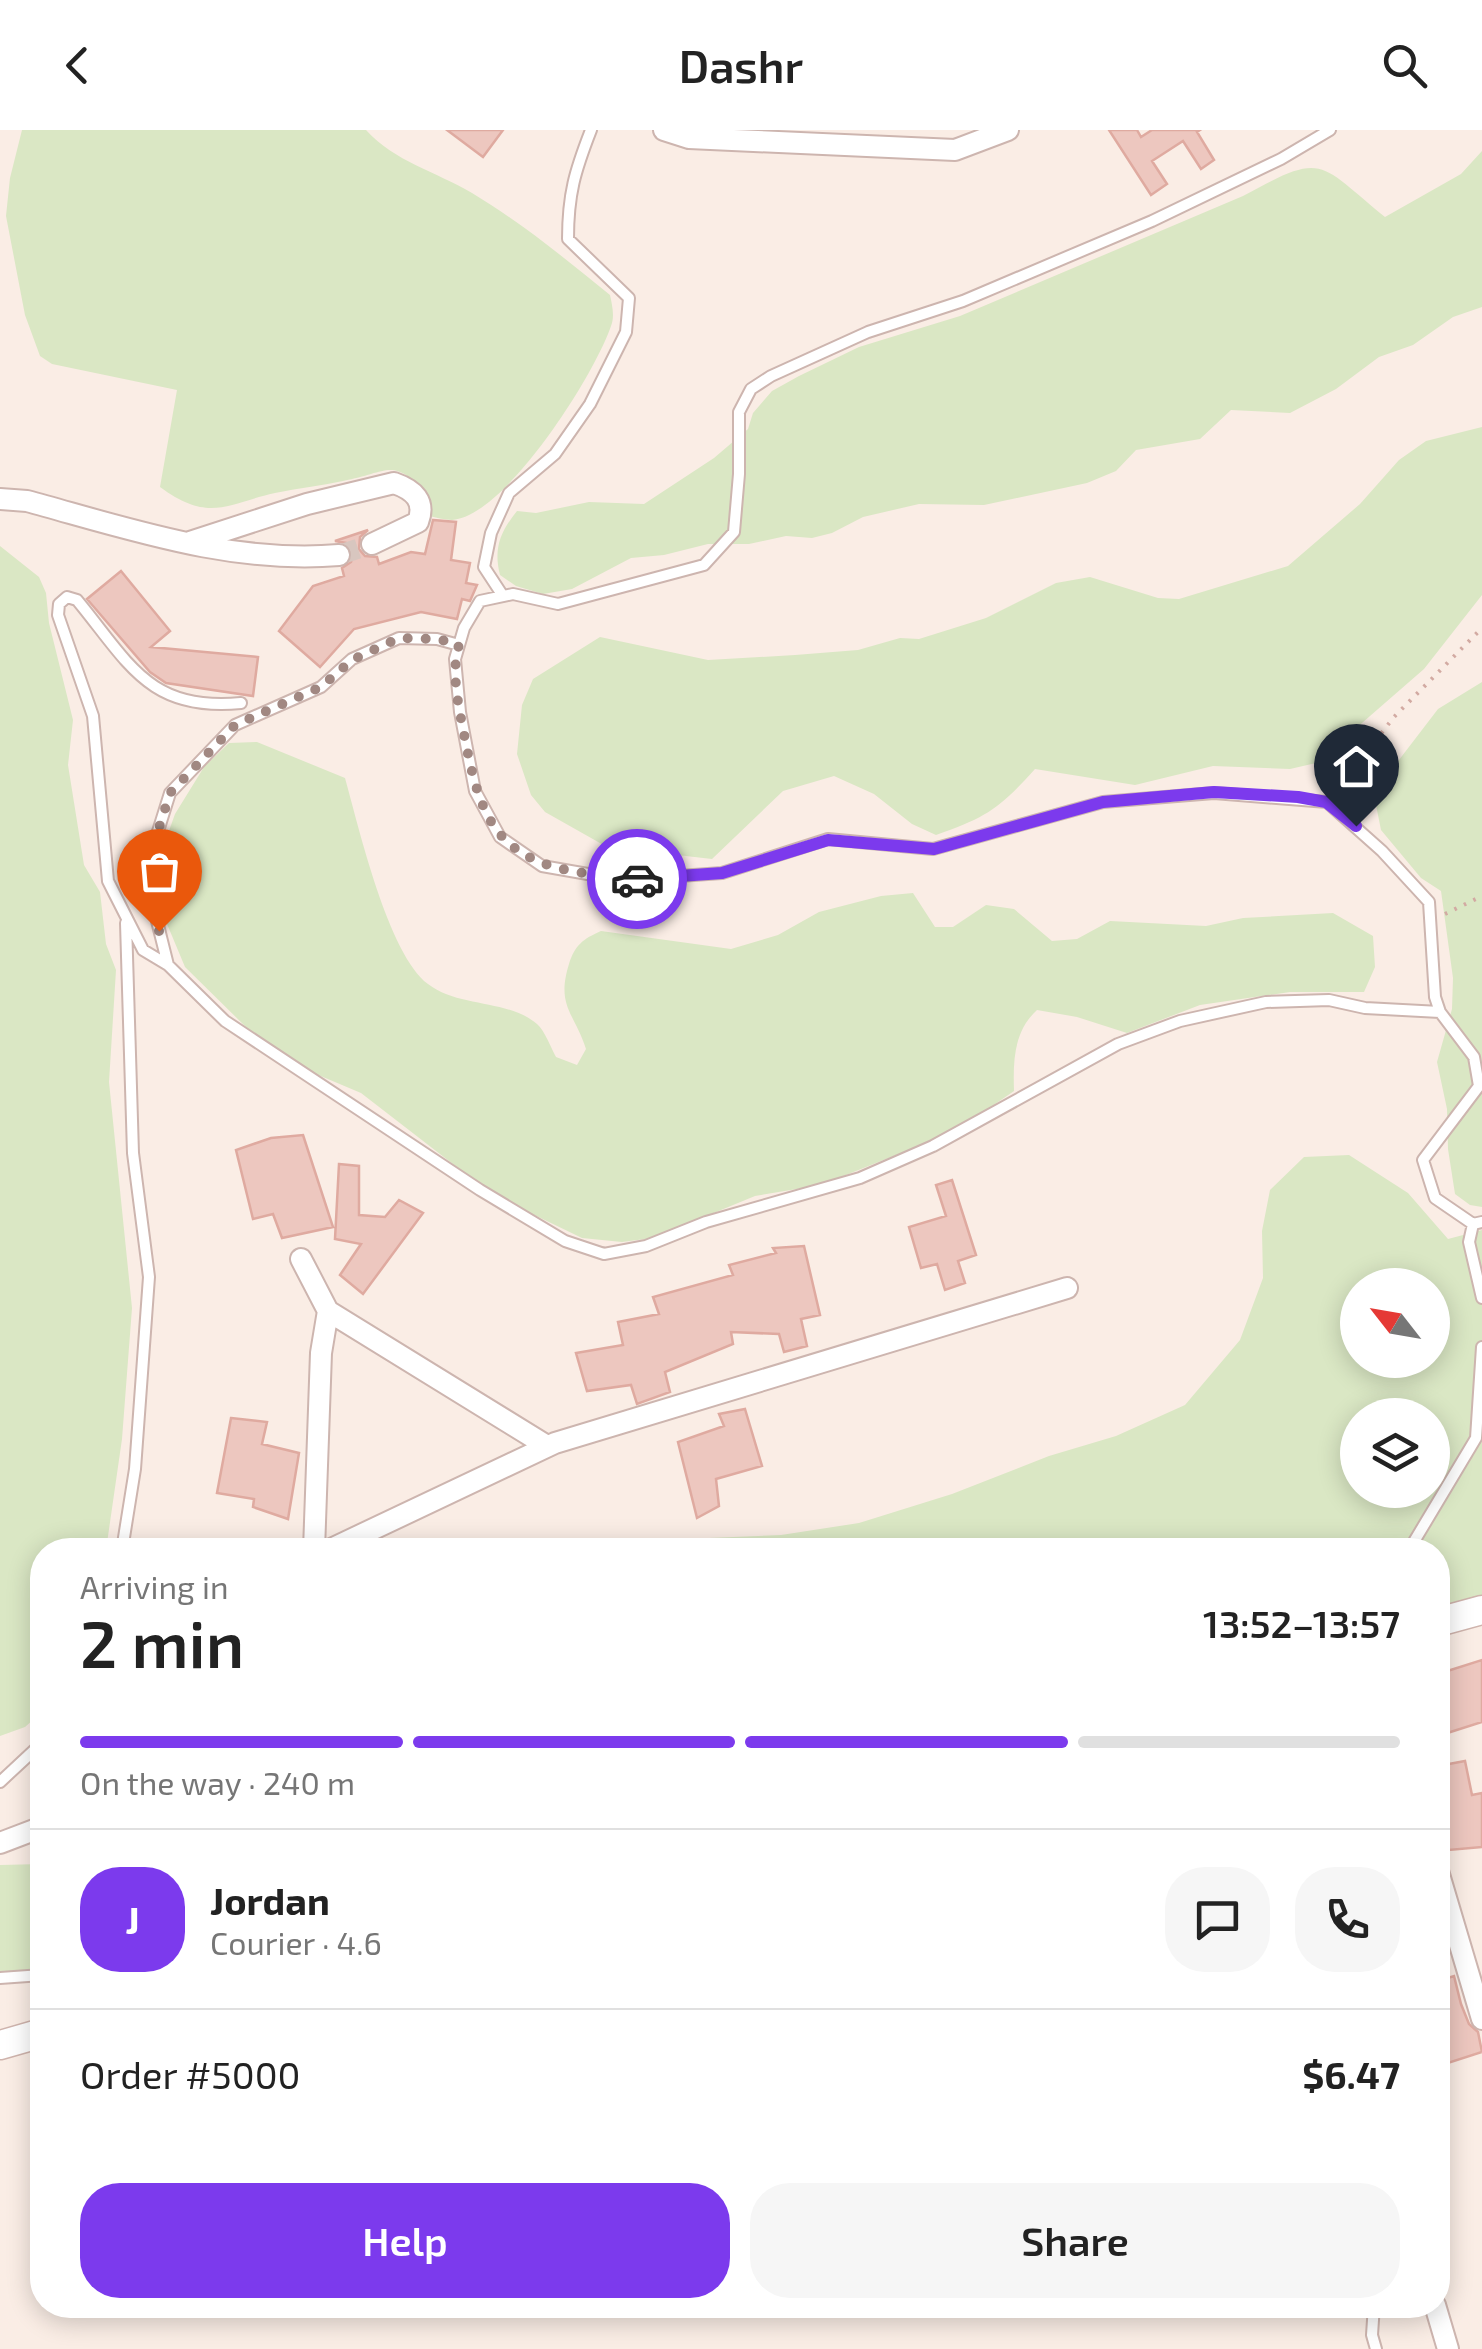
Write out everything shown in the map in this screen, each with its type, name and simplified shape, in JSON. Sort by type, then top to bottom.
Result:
[{"type":"street","points":[[664,130],[688,138],[956,150],[1008,130]]},
{"type":"street","points":[[187,543],[307,504],[394,483],[408,488],[418,497],[422,511],[418,522],[372,544]]},
{"type":"street","points":[[0,499],[27,501],[217,552],[290,559],[339,555]]},
{"type":"street","points":[[301,1260],[328,1311],[547,1446]]},
{"type":"street","points":[[354,1538],[547,1446],[724,1389],[1067,1288]]},
{"type":"street","points":[[314,1538],[321,1353],[328,1311]]},
{"type":"street","points":[[1450,1619],[1482,1610]]},
{"type":"street","points":[[0,1843],[30,1831]]},
{"type":"street","points":[[1450,1911],[1482,2019]]},
{"type":"street","points":[[0,2045],[30,2036]]},
{"type":"street","points":[[1438,2318],[1448,2349]]},
{"type":"lane","points":[[502,596],[484,567],[491,533],[509,493],[554,454],[590,404],[626,332],[629,298],[568,239],[568,198],[576,164],[591,130]]},
{"type":"lane","points":[[1330,130],[1281,159],[1152,222],[964,300],[868,332],[771,376],[752,389],[738,412],[739,474],[734,532],[704,565],[558,604],[513,594],[480,601],[454,659],[460,712],[475,791],[500,836],[542,866],[622,880],[722,873],[828,840],[934,849],[1103,802],[1214,792],[1326,802],[1369,838],[1430,902],[1435,996],[1440,1012],[1474,1057],[1479,1086],[1423,1160],[1436,1198],[1478,1223],[1469,1242],[1482,1298]]},
{"type":"lane","points":[[241,702],[208,706],[184,702],[146,683],[124,662],[77,600],[67,597],[59,604],[58,614],[92,716],[108,881],[143,950],[168,965],[226,1021],[480,1190],[565,1241],[604,1254],[646,1246],[706,1222],[860,1178],[932,1146],[1118,1044],[1180,1021],[1266,1002],[1314,1000],[1365,1008],[1440,1012]]},
{"type":"lane","points":[[168,965],[151,897],[149,860],[170,793],[235,725],[321,687],[352,660],[399,638],[438,639],[459,645]]},
{"type":"lane","points":[[124,1538],[135,1469],[149,1277],[133,1153],[126,918]]},
{"type":"lane","points":[[1417,1538],[1479,1443],[1482,1347]]},
{"type":"lane","points":[[0,1782],[30,1754]]},
{"type":"lane","points":[[0,1978],[30,1976]]},
{"type":"lane","points":[[1373,2318],[1376,2349]]},
{"type":"path","points":[[1326,802],[1394,718],[1482,628]]},
{"type":"path","points":[[1431,920],[1482,896]]},
{"type":"green space","points":[[22,130],[366,130],[403,158],[490,204],[577,268],[610,295],[611,326],[587,376],[546,440],[497,495],[474,512],[452,520],[428,516],[430,499],[407,476],[390,470],[218,508],[192,505],[160,487],[177,390],[52,364],[40,356],[25,315],[6,216],[10,178]]},
{"type":"green space","points":[[1482,151],[1482,307],[1453,317],[1413,345],[1379,357],[1336,389],[1290,413],[1231,410],[1200,439],[1136,450],[1116,471],[1087,483],[984,505],[919,504],[863,517],[812,538],[786,536],[749,544],[708,544],[631,558],[572,589],[543,594],[516,586],[500,575],[500,540],[517,511],[536,513],[589,502],[644,504],[714,458],[748,429],[753,413],[772,391],[859,347],[960,316],[1290,173],[1306,168],[1332,174],[1385,217],[1461,174]]},
{"type":"green space","points":[[1482,427],[1482,595],[1424,669],[1316,763],[1290,769],[1213,766],[1135,785],[1035,769],[991,810],[936,835],[912,824],[874,794],[834,776],[783,791],[712,859],[607,847],[545,812],[531,795],[517,754],[522,705],[533,679],[600,637],[708,660],[795,655],[858,650],[900,638],[919,639],[986,618],[1056,583],[1090,577],[1158,598],[1179,599],[1288,566],[1360,504],[1399,460],[1426,441]]},
{"type":"green space","points":[[0,546],[39,577],[46,593],[49,623],[73,720],[68,765],[84,865],[100,892],[106,944],[116,970],[109,1082],[132,1308],[122,1439],[108,1538],[30,1538],[30,1723],[0,1736]]},
{"type":"green space","points":[[1482,682],[1482,1207],[1470,1205],[1455,1194],[1448,1149],[1447,1109],[1437,1062],[1452,1009],[1453,978],[1441,891],[1421,878],[1381,830],[1376,805],[1389,773],[1438,709]]},
{"type":"green space","points":[[257,742],[345,778],[388,919],[414,969],[428,984],[454,997],[525,1016],[540,1027],[556,1057],[577,1065],[586,1049],[564,990],[574,952],[589,937],[601,931],[731,949],[778,935],[819,912],[881,896],[913,893],[935,927],[953,927],[986,905],[1014,909],[1052,941],[1077,939],[1110,921],[1206,926],[1243,918],[1333,913],[1373,936],[1375,967],[1364,992],[1290,992],[1200,1005],[1127,1033],[1077,1017],[1037,1010],[1019,1037],[1014,1091],[956,1131],[821,1185],[755,1196],[653,1238],[622,1242],[582,1238],[493,1195],[361,1093],[297,1066],[251,1032],[185,967],[162,912],[158,883],[165,842],[175,814],[204,767],[229,743]]},
{"type":"green space","points":[[1349,1155],[1408,1193],[1448,1239],[1482,1230],[1482,1609],[1450,1615],[1450,1538],[709,1538],[781,1535],[859,1523],[1116,1436],[1185,1405],[1240,1340],[1263,1278],[1262,1231],[1270,1190],[1304,1157]]},
{"type":"green space","points":[[30,1864],[30,1970],[0,1976],[0,1865]]},
{"type":"building","points":[[447,130],[503,130],[483,157]]},
{"type":"building","points":[[1109,130],[1137,130],[1141,137],[1152,130],[1200,130],[1197,132],[1214,160],[1201,169],[1183,141],[1152,161],[1167,184],[1151,195]]},
{"type":"building","points":[[433,520],[456,522],[451,560],[470,563],[466,583],[477,585],[470,601],[462,599],[457,619],[421,612],[354,629],[320,667],[279,631],[313,586],[344,576],[342,568],[351,562],[353,554],[346,543],[335,541],[368,530],[360,537],[359,549],[365,556],[377,557],[379,564],[411,552],[425,554]]},
{"type":"building","points":[[121,571],[170,631],[151,647],[258,657],[253,696],[166,683],[150,672],[87,599]]},
{"type":"building","points":[[303,1135],[333,1227],[282,1238],[273,1214],[253,1219],[236,1150],[271,1138]]},
{"type":"building","points":[[339,1164],[359,1166],[359,1215],[385,1217],[399,1200],[423,1213],[363,1294],[340,1275],[361,1244],[335,1239]]},
{"type":"building","points":[[952,1180],[976,1255],[958,1261],[965,1283],[945,1290],[937,1264],[921,1268],[909,1227],[946,1216],[936,1185]]},
{"type":"building","points":[[804,1246],[820,1315],[801,1319],[807,1346],[784,1352],[779,1334],[731,1332],[733,1344],[665,1372],[670,1392],[637,1404],[631,1385],[587,1391],[576,1353],[623,1345],[618,1322],[659,1314],[653,1297],[733,1275],[729,1265],[776,1253],[773,1248]]},
{"type":"building","points":[[745,1409],[762,1466],[716,1479],[719,1506],[697,1518],[678,1442],[724,1426],[719,1414]]},
{"type":"building","points":[[231,1418],[267,1422],[262,1444],[299,1453],[288,1519],[253,1507],[254,1499],[217,1493]]},
{"type":"building","points":[[1482,1660],[1482,1722],[1450,1732],[1450,1670]]},
{"type":"building","points":[[1465,1761],[1472,1795],[1482,1793],[1482,1847],[1450,1850],[1450,1764]]},
{"type":"building","points":[[1454,1976],[1469,2024],[1478,2032],[1482,2052],[1450,2062],[1450,1977]]},
{"type":"tunnel","points":[[339,555],[372,544]]},
{"type":"way so far","points":[[159,931],[151,897],[149,860],[170,793],[235,725],[321,687],[352,660],[399,638],[438,639],[459,645],[454,659],[475,791],[500,836],[542,866],[622,880],[637,879]]},
{"type":"route","points":[[637,879],[722,873],[828,840],[934,849],[1103,802],[1214,792],[1326,802],[1356,826]]}]
